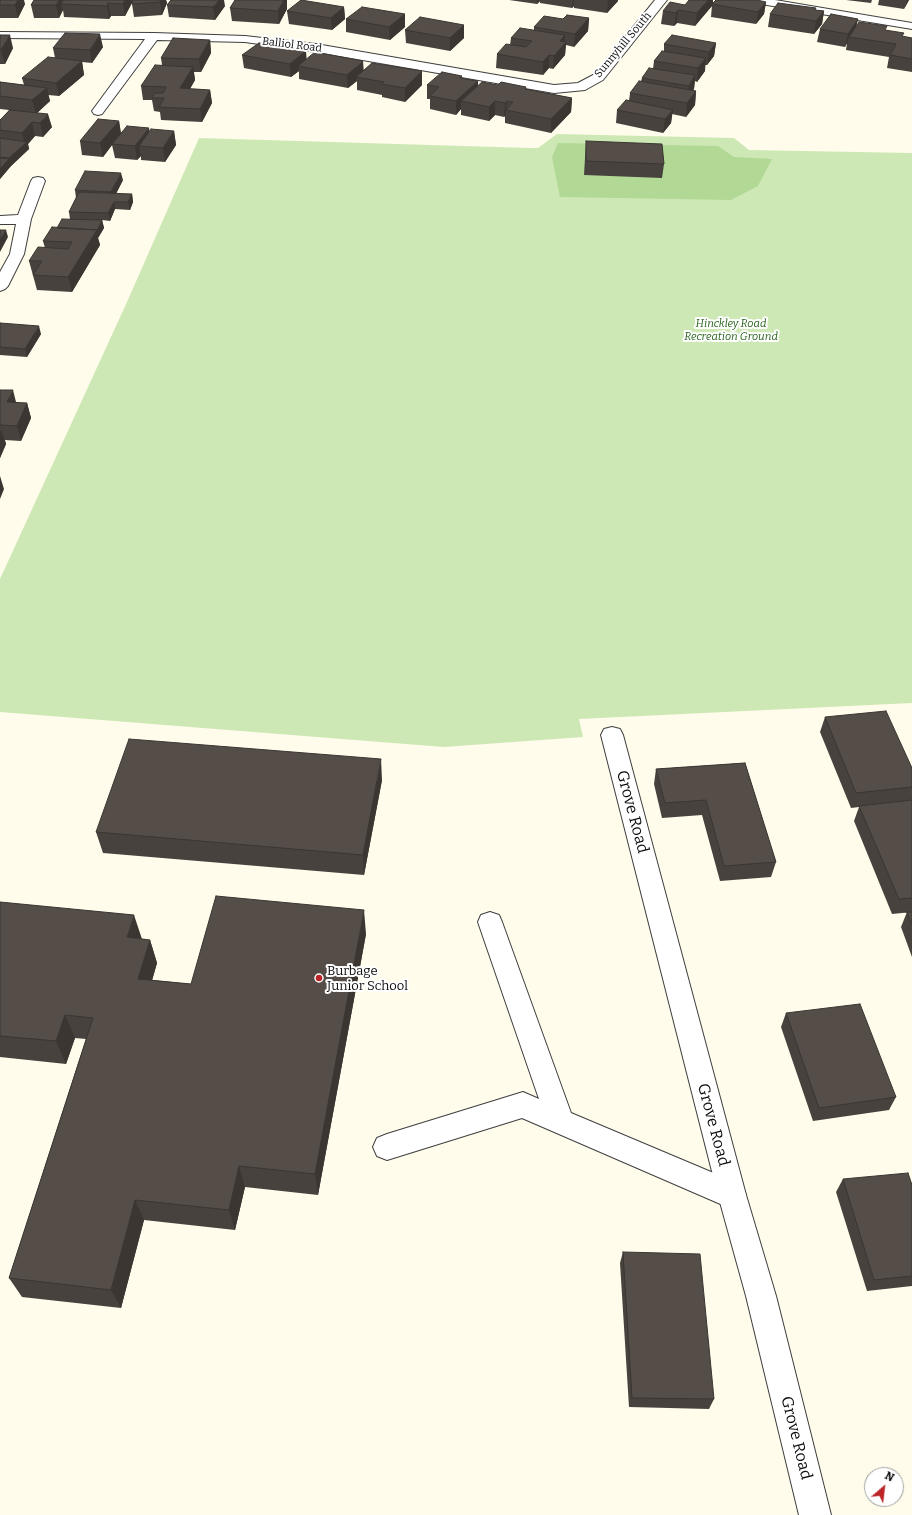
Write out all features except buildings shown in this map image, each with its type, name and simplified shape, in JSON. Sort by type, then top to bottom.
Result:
[{"type":"street","name":"Sunnyhill South","points":[[581,87],[599,77],[661,0]]},
{"type":"street","points":[[755,0],[912,26]]},
{"type":"street","name":"Balliol Road","points":[[0,35],[154,36],[244,39],[309,47],[554,89],[581,87]]},
{"type":"street","points":[[98,111],[154,36]]},
{"type":"street","points":[[0,286],[16,254],[24,219],[38,181]]},
{"type":"street","points":[[0,220],[24,219]]},
{"type":"street","name":"Grove Road","points":[[612,735],[732,1195],[761,1296],[815,1515]]},
{"type":"street","points":[[490,922],[562,1122]]},
{"type":"street","points":[[387,1147],[523,1106],[732,1195]]},
{"type":"green space","name":"Hinckley Road Recreation Ground","points":[[557,134],[734,138],[749,150],[912,153],[912,703],[579,719],[583,737],[444,747],[0,712],[0,579],[127,302],[199,138],[538,148]]},
{"type":"green space","points":[[558,143],[718,146],[734,157],[772,159],[758,186],[731,200],[560,197],[552,157]]},
{"type":"place","name":"Burbage Junior School","points":[[319,978]]}]
